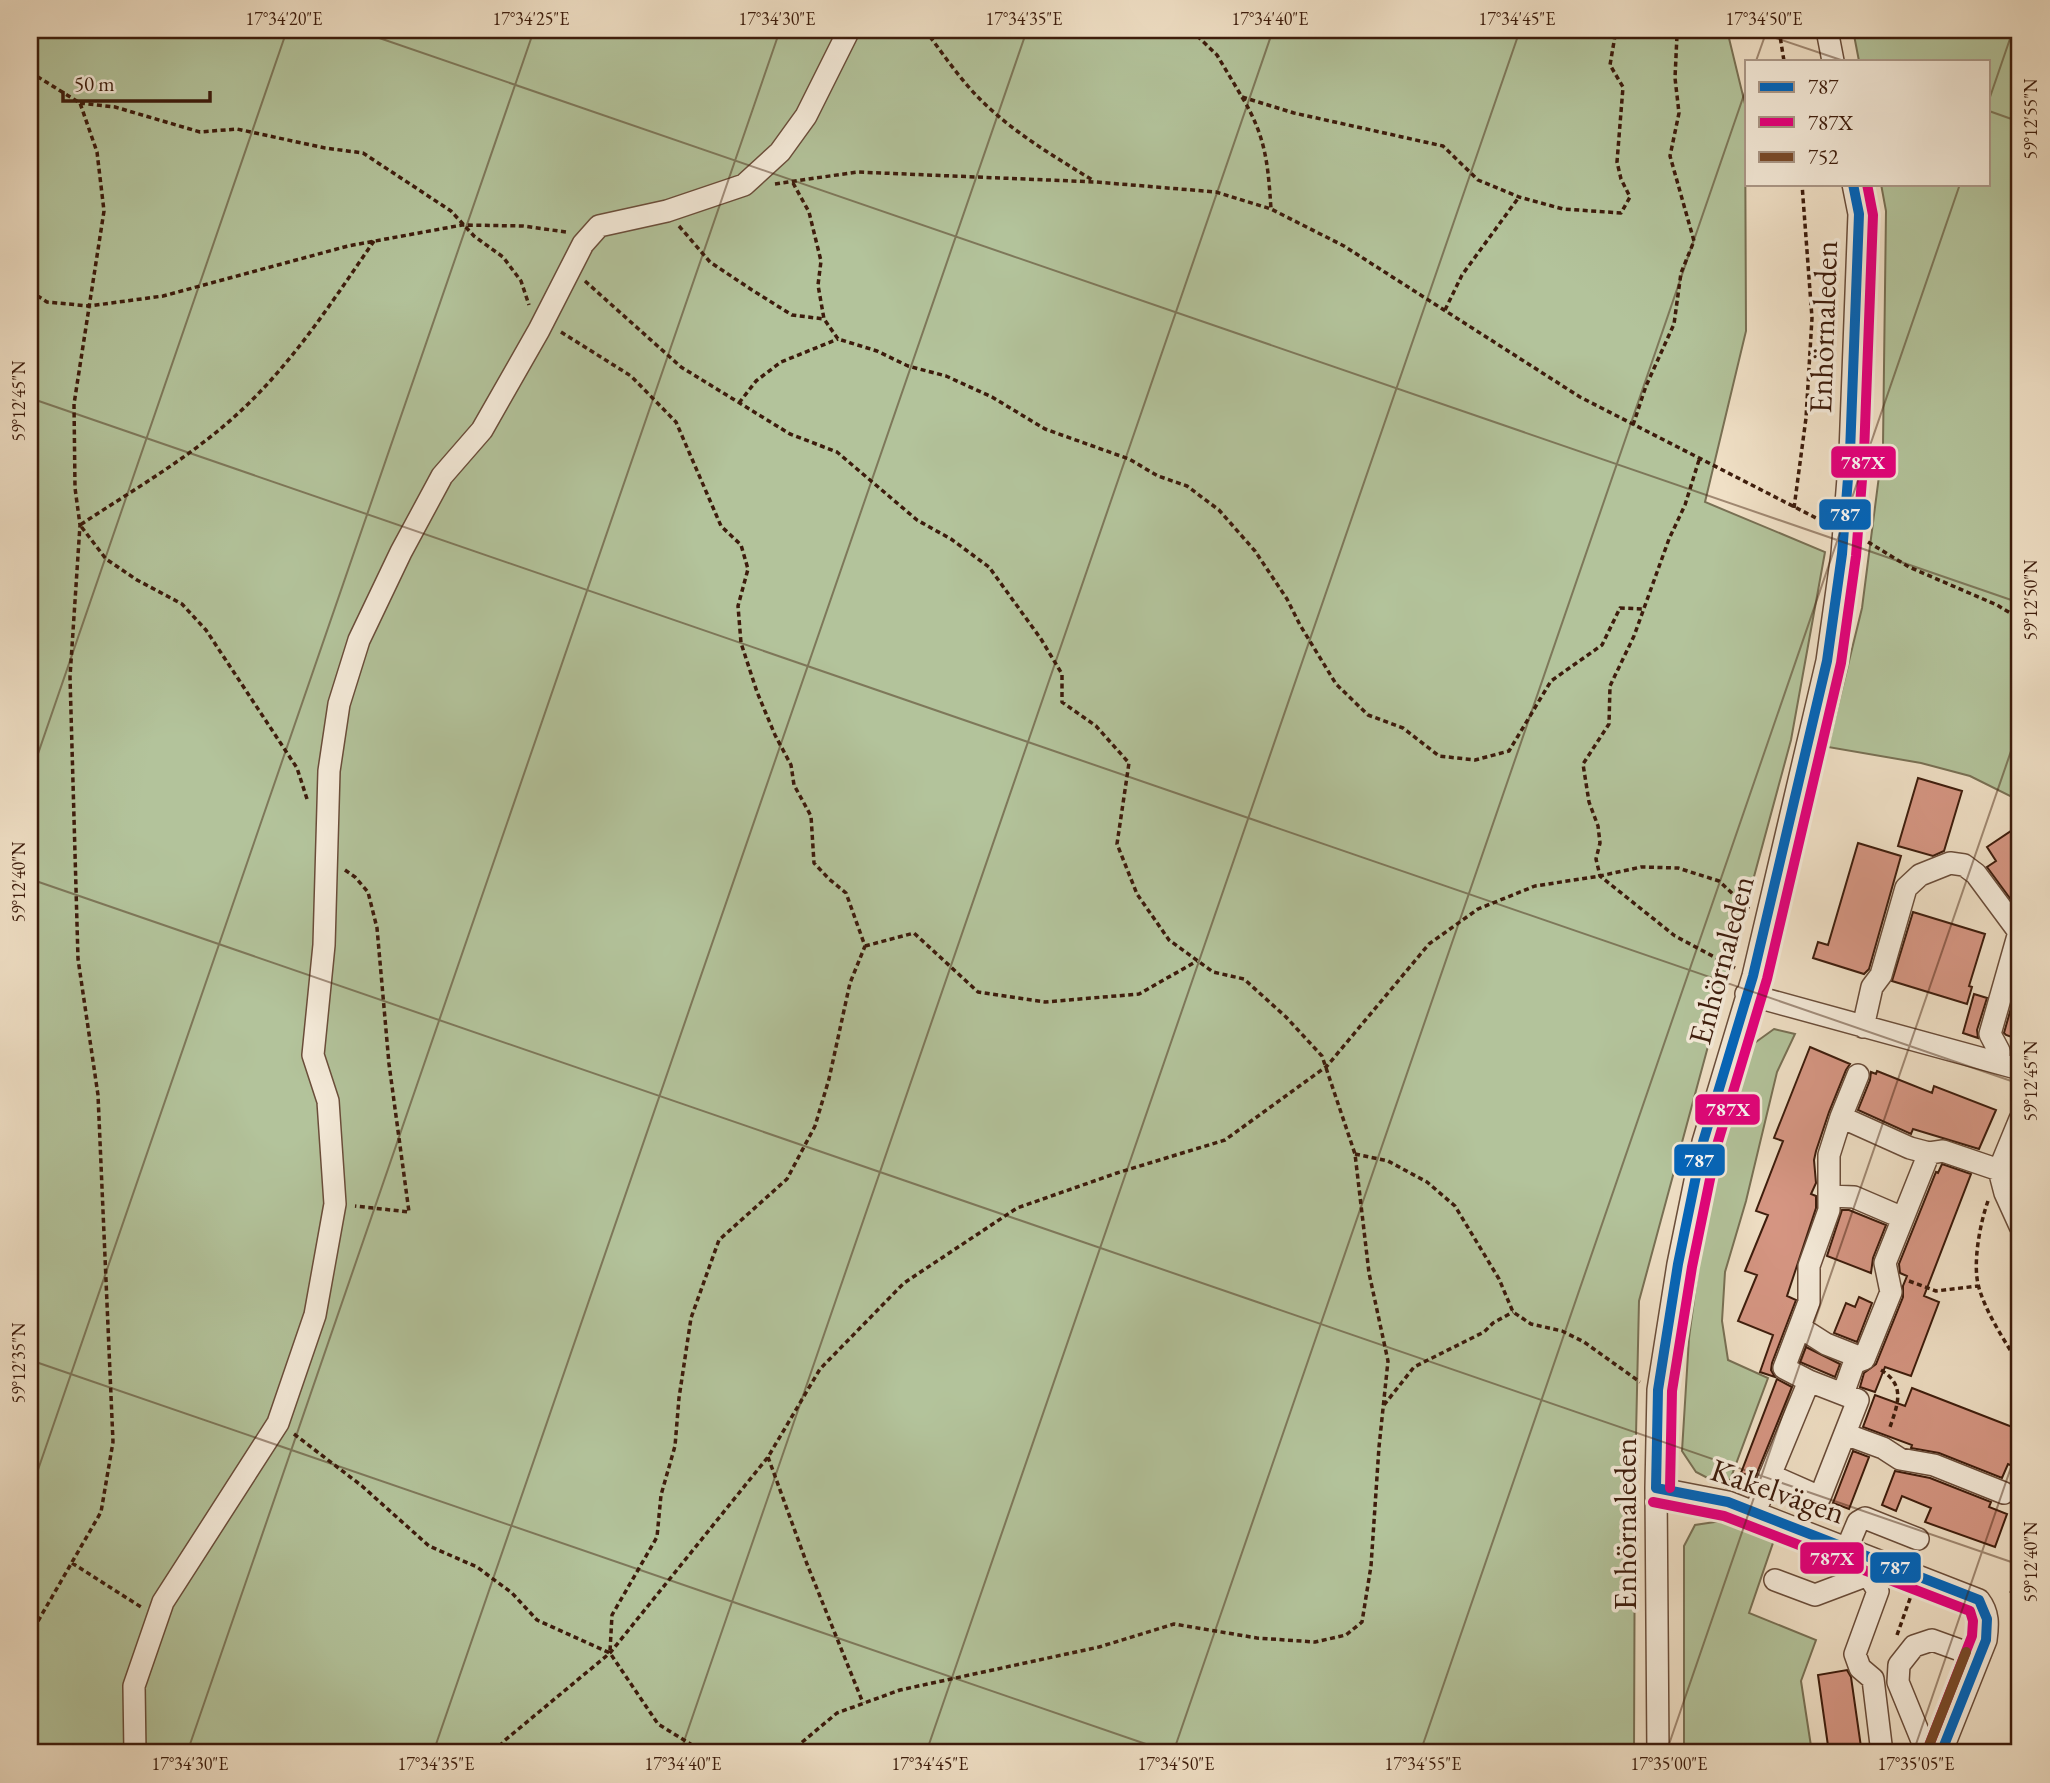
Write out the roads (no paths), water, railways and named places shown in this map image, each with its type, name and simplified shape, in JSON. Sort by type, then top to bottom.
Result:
[{"type":"street","points":[[135,1753],[134,1686],[163,1602],[278,1423],[315,1315],[335,1204],[328,1101],[313,1055],[324,945],[331,758],[339,704],[359,640],[442,475],[482,430],[540,313],[571,268],[583,244],[599,226],[667,211],[744,185],[780,152],[806,116],[849,30]]},
{"type":"street","points":[[1827,30],[1833,60]]},
{"type":"street","name":"Enhörnaleden","points":[[1658,1753],[1658,1390],[1678,1264],[1703,1142],[1766,925],[1827,661],[1842,554],[1850,453],[1859,215],[1853,186]]},
{"type":"street","points":[[1863,1027],[1872,987],[1881,975],[1906,888],[1920,875],[1950,863],[1964,865],[1976,874],[2019,932],[1990,1034],[1999,1051],[1999,1063]]},
{"type":"street","points":[[1749,985],[1863,1027],[2020,1069]]},
{"type":"street","points":[[1770,1475],[1820,1497],[1858,1400],[1784,1368],[1809,1302],[1808,1266],[1829,1210],[1829,1155],[1858,1075]]},
{"type":"street","points":[[1841,1117],[1910,1148],[1929,1153],[1943,1151],[1999,1170]]},
{"type":"street","points":[[2020,1119],[1999,1170],[2005,1193],[2020,1226]]},
{"type":"street","points":[[1843,1394],[1854,1363],[1864,1359],[1891,1292],[1885,1264],[1929,1153]]},
{"type":"street","points":[[1830,1196],[1854,1197],[1903,1218]]},
{"type":"street","points":[[1801,1328],[1826,1344],[1864,1359]]},
{"type":"street","points":[[1755,1512],[1809,1381]]},
{"type":"street","points":[[1845,1434],[1883,1448],[1900,1459],[1934,1465],[2004,1493]]},
{"type":"street","name":"Kakelvägen","points":[[1656,1488],[1728,1502],[1847,1548],[1871,1567],[1919,1577],[1979,1600],[1985,1608],[1988,1621],[1986,1640],[1979,1657]]},
{"type":"street","points":[[1847,1548],[1858,1522],[1865,1518],[1918,1539]]},
{"type":"street","points":[[1775,1580],[1815,1595],[1871,1567],[1878,1591],[1855,1654],[1860,1668],[1873,1679],[1882,1753]]},
{"type":"street","points":[[1927,1753],[1898,1682],[1899,1665],[1914,1646],[1932,1640],[1979,1657],[1941,1753]]}]
